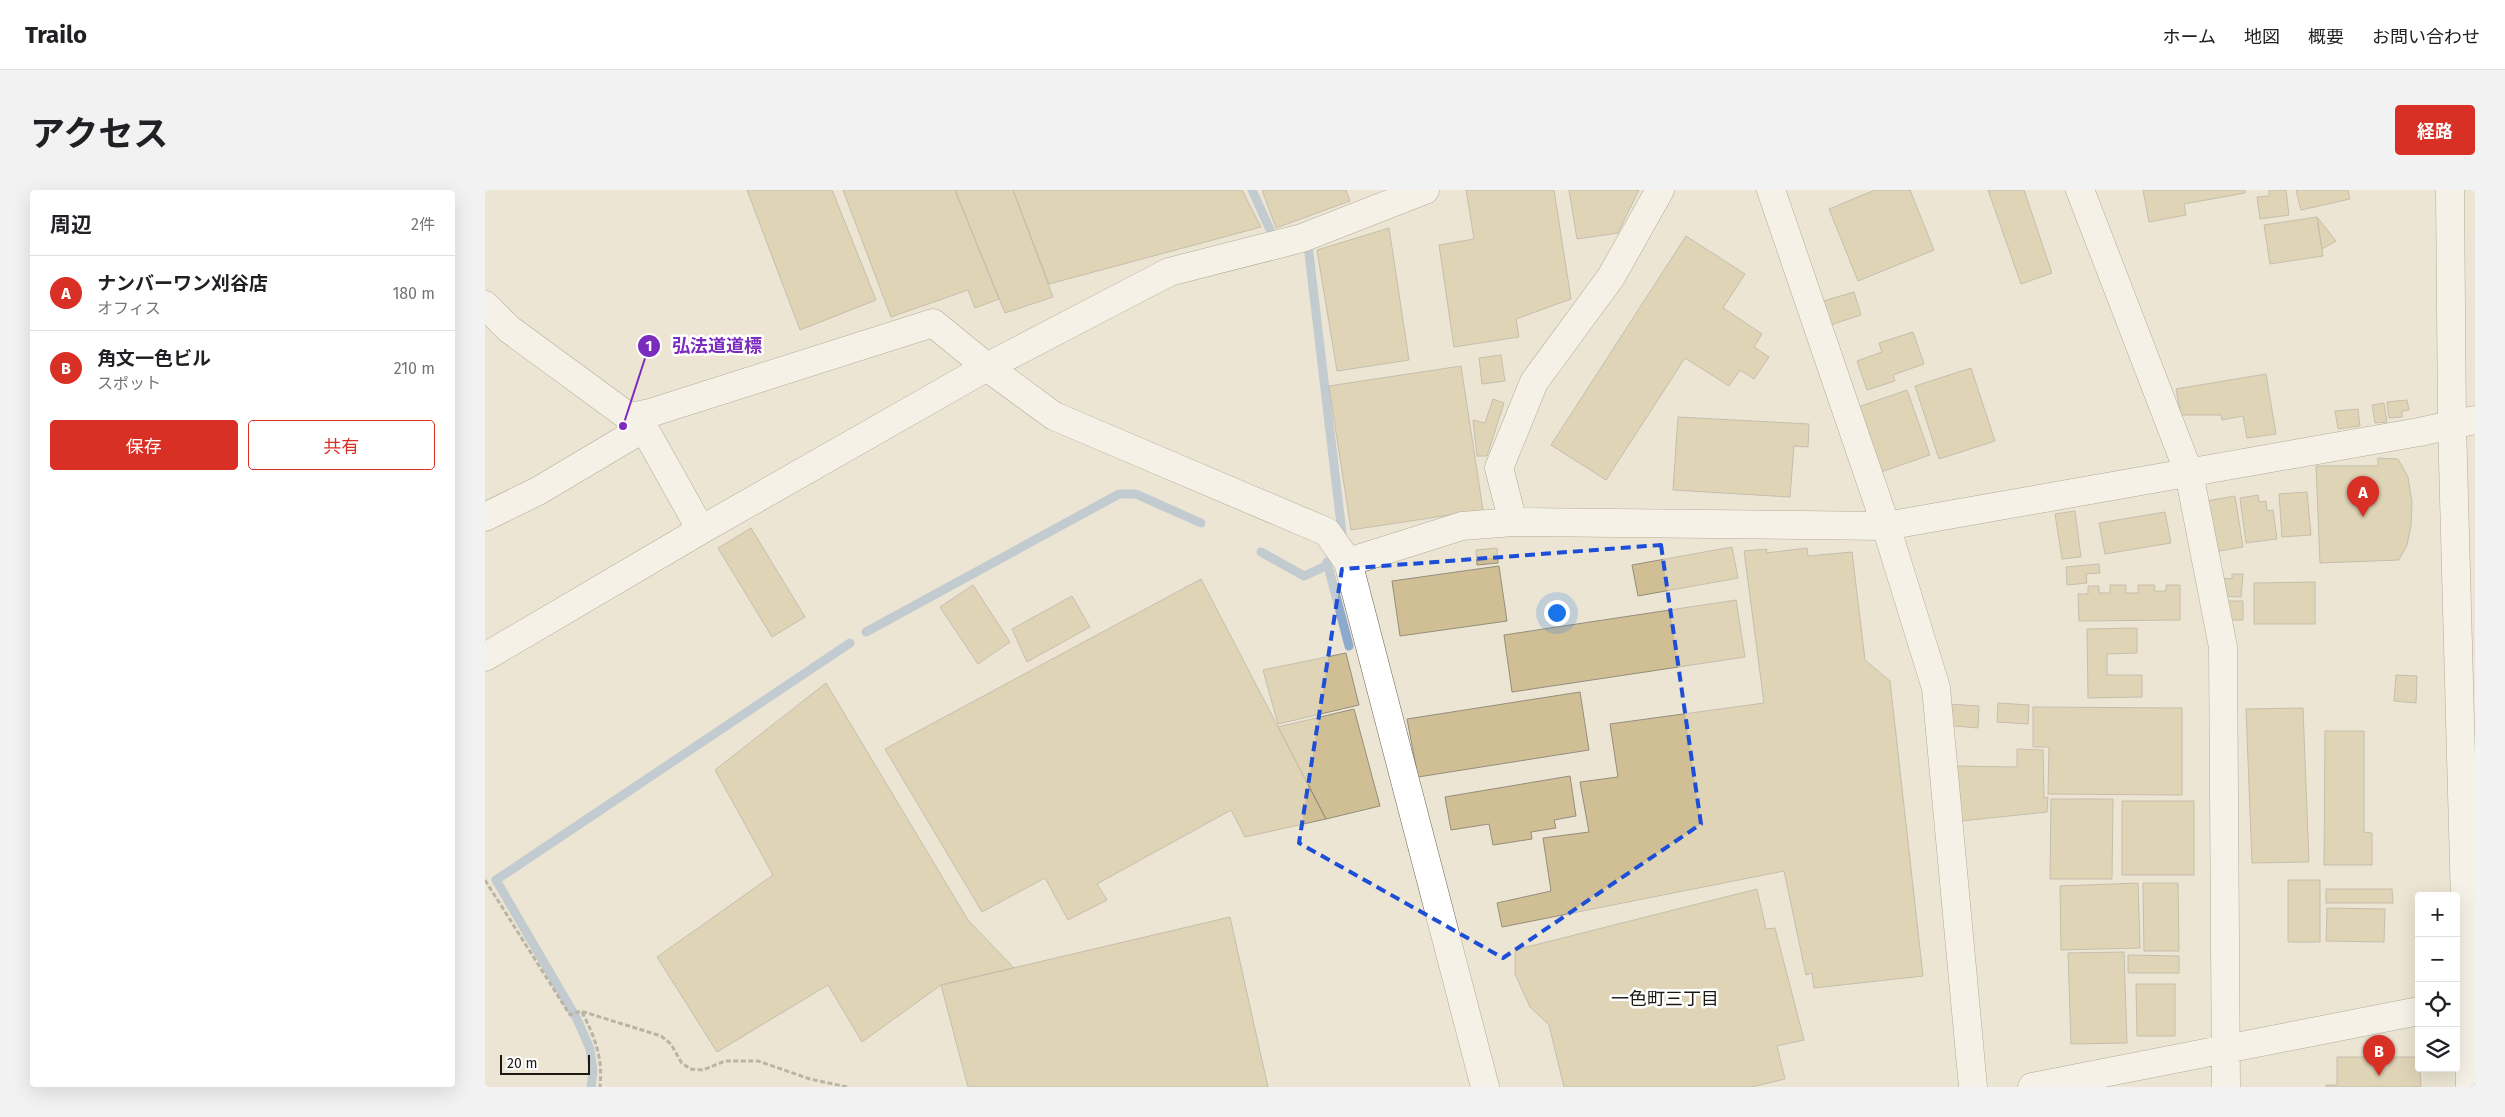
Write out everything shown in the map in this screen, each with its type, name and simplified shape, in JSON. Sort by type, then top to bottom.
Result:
[{"type":"street","points":[[485,657],[701,530],[987,368],[1169,272],[1302,238],[1425,190]]},
{"type":"street","points":[[1513,522],[1499,468],[1534,382],[1611,277],[1660,190]]},
{"type":"street","points":[[1771,190],[1885,526],[1936,688],[1973,1087]]},
{"type":"street","points":[[2080,190],[2189,473],[2223,647],[2226,1087]]},
{"type":"street","points":[[2450,190],[2463,422],[2467,1000],[2470,1087]]},
{"type":"street","points":[[485,305],[509,328],[637,422],[701,530]]},
{"type":"street","points":[[485,517],[538,490],[650,413],[933,323],[987,368],[1053,416],[1327,532],[1347,562],[1485,1087]]},
{"type":"street","points":[[1347,562],[1462,526],[1513,522],[1885,526],[2189,473],[2463,422]]},
{"type":"street","points":[[2032,1087],[2415,1012]]},
{"type":"path","points":[[485,880],[570,1015],[581,1011],[661,1036],[671,1044],[681,1062],[690,1069],[703,1070],[725,1061],[757,1061],[810,1079],[847,1087]]},
{"type":"path","points":[[581,1011],[597,1044],[602,1073],[600,1087]]},
{"type":"highlighted area","points":[[1661,545],[1701,824],[1503,958],[1299,843],[1342,569]]},
{"type":"building","points":[[747,190],[832,190],[876,300],[800,330]]},
{"type":"building","points":[[843,190],[955,190],[999,299],[975,308],[968,290],[891,317]]},
{"type":"building","points":[[955,190],[1013,190],[1053,297],[1005,313]]},
{"type":"building","points":[[1013,190],[1242,190],[1261,227],[1049,284]]},
{"type":"building","points":[[1262,190],[1346,190],[1350,201],[1276,228]]},
{"type":"building","points":[[1466,190],[1554,190],[1571,299],[1516,319],[1519,337],[1454,347],[1439,245],[1474,239]]},
{"type":"building","points":[[1569,190],[1639,190],[1618,233],[1577,239]]},
{"type":"building","points":[[1875,190],[1910,190],[1934,250],[1858,281],[1829,209]]},
{"type":"building","points":[[1988,190],[2024,190],[2052,273],[2021,284]]},
{"type":"building","points":[[2143,190],[2245,190],[2245,193],[2184,204],[2186,215],[2149,222]]},
{"type":"building","points":[[2269,190],[2286,190],[2289,215],[2260,219],[2257,197],[2269,196]]},
{"type":"building","points":[[2296,190],[2348,190],[2350,199],[2301,210]]},
{"type":"building","points":[[2317,217],[2336,241],[2322,249]]},
{"type":"building","points":[[2317,217],[2323,256],[2270,264],[2264,225]]},
{"type":"building","points":[[1389,228],[1409,360],[1337,371],[1317,250]]},
{"type":"building","points":[[1686,236],[1745,274],[1723,308],[1762,334],[1754,347],[1769,357],[1754,379],[1740,370],[1729,386],[1685,358],[1606,480],[1551,445]]},
{"type":"building","points":[[1854,292],[1861,315],[1827,326],[1820,302]]},
{"type":"building","points":[[1913,332],[1924,364],[1893,375],[1895,381],[1867,390],[1857,361],[1882,352],[1879,343]]},
{"type":"building","points":[[1501,355],[1505,381],[1482,384],[1479,358]]},
{"type":"building","points":[[1461,366],[1483,510],[1351,530],[1329,386]]},
{"type":"building","points":[[1971,368],[1995,441],[1939,459],[1915,386]]},
{"type":"building","points":[[2266,374],[2276,434],[2247,438],[2243,416],[2222,420],[2221,415],[2181,415],[2176,389]]},
{"type":"building","points":[[1907,390],[1930,455],[1878,473],[1855,408]]},
{"type":"building","points":[[1493,399],[1504,403],[1487,456],[1477,456],[1473,420],[1485,423]]},
{"type":"building","points":[[2407,400],[2409,410],[2402,411],[2402,417],[2389,418],[2387,402]]},
{"type":"building","points":[[2384,403],[2387,422],[2375,423],[2372,405]]},
{"type":"building","points":[[2358,409],[2360,426],[2338,429],[2335,411]]},
{"type":"building","points":[[1678,417],[1809,424],[1808,447],[1794,446],[1790,497],[1673,490]]},
{"type":"building","points":[[2378,458],[2398,459],[2408,477],[2412,502],[2411,526],[2407,545],[2399,560],[2320,563],[2316,466],[2378,466]]},
{"type":"building","points":[[2307,492],[2311,535],[2282,537],[2279,494]]},
{"type":"building","points":[[2258,495],[2259,502],[2266,501],[2267,511],[2273,510],[2277,539],[2246,543],[2240,498]]},
{"type":"building","points":[[2235,496],[2243,547],[2214,552],[2206,501]]},
{"type":"building","points":[[2075,511],[2081,557],[2062,559],[2055,514]]},
{"type":"building","points":[[2165,512],[2171,543],[2105,554],[2099,523]]},
{"type":"building","points":[[751,528],[805,617],[772,637],[718,548]]},
{"type":"building","points":[[1732,547],[1738,578],[1638,596],[1632,565]]},
{"type":"building","points":[[1497,548],[1498,563],[1477,565],[1476,550]]},
{"type":"building","points":[[1807,548],[1808,556],[1852,552],[1865,660],[1890,681],[1923,976],[1814,988],[1812,973],[1806,975],[1784,871],[1502,927],[1497,903],[1551,891],[1543,838],[1589,832],[1580,782],[1618,777],[1610,724],[1764,703],[1744,551],[1767,549],[1766,553]]},
{"type":"building","points":[[2099,564],[2100,573],[2086,574],[2087,583],[2067,585],[2066,567]]},
{"type":"building","points":[[1499,566],[1507,621],[1400,636],[1392,581]]},
{"type":"building","points":[[2232,574],[2243,574],[2241,597],[2220,596],[2221,578],[2232,579]]},
{"type":"building","points":[[1201,579],[1326,819],[1245,837],[1231,810],[1097,884],[1107,900],[1068,920],[1045,878],[982,912],[885,749]]},
{"type":"building","points":[[2315,582],[2315,624],[2254,624],[2254,583]]},
{"type":"building","points":[[973,585],[1010,642],[978,664],[940,607]]},
{"type":"building","points":[[2110,585],[2126,585],[2126,593],[2138,593],[2138,585],[2155,585],[2154,591],[2166,591],[2166,585],[2180,585],[2180,620],[2079,621],[2078,594],[2088,594],[2088,586],[2099,586],[2099,593],[2110,593]]},
{"type":"building","points":[[1072,596],[1090,627],[1027,662],[1012,629]]},
{"type":"building","points":[[1736,600],[1745,657],[1512,692],[1504,635]]},
{"type":"building","points":[[2220,601],[2243,601],[2243,620],[2220,620]]},
{"type":"building","points":[[2137,628],[2137,653],[2107,654],[2107,675],[2142,675],[2142,697],[2088,698],[2087,629]]},
{"type":"building","points":[[1346,653],[1359,705],[1278,724],[1263,670]]},
{"type":"building","points":[[2396,675],[2417,676],[2416,703],[2394,701]]},
{"type":"building","points":[[826,683],[968,920],[1014,968],[941,985],[862,1042],[828,985],[717,1052],[657,957],[773,875],[715,770]]},
{"type":"building","points":[[1580,692],[1589,750],[1418,777],[1407,719]]},
{"type":"building","points":[[1998,703],[2029,705],[2028,724],[1997,722]]},
{"type":"building","points":[[1946,704],[1979,706],[1978,728],[1944,725]]},
{"type":"building","points":[[2033,707],[2182,708],[2182,795],[2048,794],[2049,747],[2033,747]]},
{"type":"building","points":[[2303,708],[2309,862],[2252,863],[2246,709]]},
{"type":"building","points":[[1354,709],[1380,806],[1326,819],[1278,727]]},
{"type":"building","points":[[2325,731],[2364,731],[2364,832],[2372,833],[2372,865],[2324,865]]},
{"type":"building","points":[[2017,749],[2043,750],[2044,798],[2048,797],[2047,812],[1952,822],[1952,766],[2017,767]]},
{"type":"building","points":[[1570,776],[1576,816],[1554,820],[1556,828],[1531,832],[1532,839],[1493,845],[1489,824],[1451,830],[1445,797]]},
{"type":"building","points":[[2051,799],[2113,799],[2112,879],[2050,879]]},
{"type":"building","points":[[2122,801],[2194,801],[2194,875],[2122,875]]},
{"type":"building","points":[[2288,880],[2320,880],[2320,942],[2288,942]]},
{"type":"building","points":[[2138,883],[2140,948],[2061,950],[2060,886]]},
{"type":"building","points":[[2143,883],[2178,883],[2179,951],[2144,951]]},
{"type":"building","points":[[1757,889],[1766,929],[1775,928],[1804,1040],[1777,1046],[1785,1079],[1752,1087],[1564,1087],[1549,1025],[1530,1007],[1515,974],[1515,950]]},
{"type":"building","points":[[2326,889],[2392,889],[2393,903],[2326,903]]},
{"type":"building","points":[[2327,908],[2385,909],[2384,942],[2326,941]]},
{"type":"building","points":[[1230,917],[1268,1087],[968,1087],[941,985]]},
{"type":"building","points":[[2124,952],[2127,1043],[2071,1044],[2068,953]]},
{"type":"building","points":[[2128,955],[2179,956],[2179,973],[2128,973]]},
{"type":"building","points":[[2136,984],[2175,984],[2175,1036],[2137,1036]]},
{"type":"building","points":[[2337,1057],[2415,1057],[2415,1072],[2420,1072],[2421,1087],[2326,1087],[2326,1085],[2337,1085]]},
{"type":"waterway","points":[[1252,190],[1271,232]]},
{"type":"waterway","points":[[1308,245],[1342,533]]},
{"type":"waterway","points":[[866,632],[1119,494],[1136,494],[1201,523]]},
{"type":"waterway","points":[[1261,552],[1304,576],[1326,566]]},
{"type":"waterway","points":[[1327,562],[1349,646]]},
{"type":"waterway","points":[[591,1087],[593,1071],[590,1049],[577,1019],[496,880],[850,643]]},
{"type":"place","name":"弘法道道標","points":[[623,426]]},
{"type":"place","name":"ナンバーワン刈谷店","points":[[2363,517]]},
{"type":"place","name":"角文一色ビル","points":[[2379,1076]]},
{"type":"district","name":"一色町三丁目","points":[[1665,999]]}]
